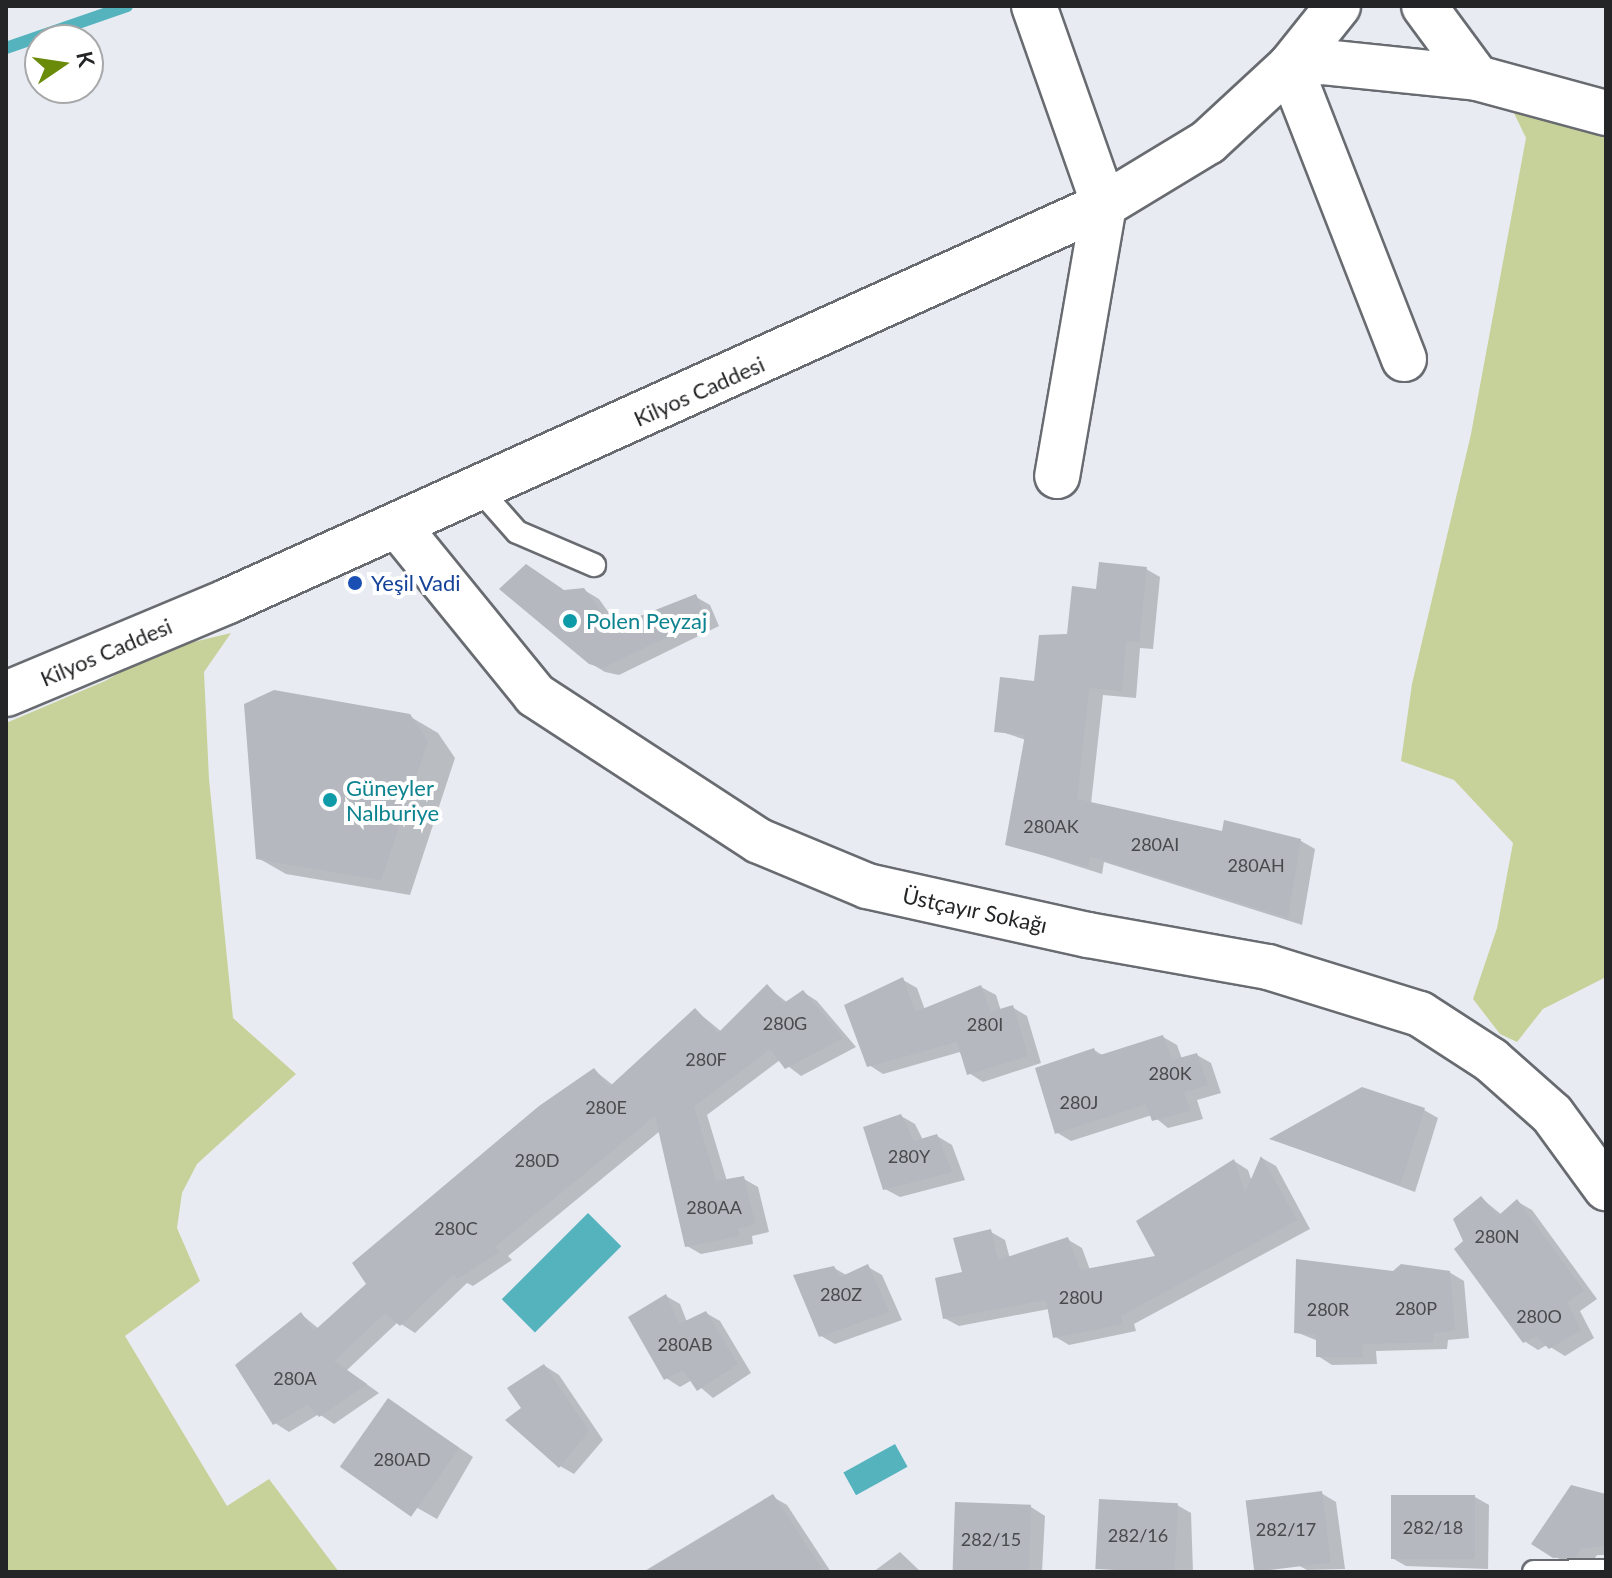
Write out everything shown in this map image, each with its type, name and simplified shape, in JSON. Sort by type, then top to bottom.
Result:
[{"type":"street","points":[[1034,6],[1104,205],[1057,476]]},
{"type":"street","name":"Kilyos Caddesi","points":[[6,694],[479,489],[1104,205],[1208,142],[1290,66],[1338,6]]},
{"type":"street","points":[[1424,6],[1477,78]]},
{"type":"street","points":[[1404,359],[1290,66],[1323,62],[1477,78],[1606,113]]},
{"type":"street","name":"Üstçayır Sokağı","points":[[397,525],[535,695],[759,841],[867,886],[1088,935],[1268,967],[1420,1014],[1491,1060],[1552,1114],[1606,1188]]},
{"type":"lane","points":[[479,489],[517,532],[594,565]]},
{"type":"lane","points":[[1534,1572],[1606,1571]]},
{"type":"green space","points":[[1512,109],[1606,135],[1606,977],[1543,1009],[1517,1042],[1500,1034],[1473,999],[1497,928],[1513,843],[1454,780],[1401,761],[1412,684],[1471,434],[1526,138]]},
{"type":"green space","points":[[231,633],[204,672],[209,779],[233,1018],[296,1074],[197,1164],[182,1193],[177,1228],[200,1281],[125,1336],[227,1506],[269,1479],[339,1572],[6,1572],[6,723],[105,681],[160,650]]},
{"type":"water","points":[[588,1213],[621,1246],[535,1333],[502,1299]]},
{"type":"water","points":[[895,1444],[908,1467],[856,1495],[843,1473]]},
{"type":"building","points":[[1099,562],[1147,567],[1139,642],[1126,641],[1122,691],[1089,688],[1077,799],[1222,831],[1224,820],[1301,839],[1288,918],[1090,856],[1088,867],[1005,845],[1025,735],[994,732],[1000,677],[1034,681],[1039,635],[1067,634],[1072,586],[1096,589]]},
{"type":"building","name":"Polen Peyzaj","points":[[526,564],[564,590],[584,588],[612,627],[696,594],[706,618],[603,668],[589,664],[499,589]]},
{"type":"building","name":"Güneyler Nalburiye","points":[[274,690],[410,714],[428,741],[381,880],[256,859],[244,704]]},
{"type":"building","points":[[903,977],[915,1012],[981,985],[990,1012],[1013,1005],[1028,1056],[967,1075],[957,1042],[867,1067],[844,1005]]},
{"type":"building","points":[[767,984],[784,1003],[803,990],[843,1038],[785,1069],[770,1049],[694,1107],[716,1181],[744,1176],[755,1224],[738,1229],[740,1236],[685,1247],[655,1116],[495,1247],[499,1252],[457,1279],[454,1274],[400,1326],[385,1313],[334,1361],[367,1384],[319,1417],[308,1404],[273,1425],[235,1365],[301,1312],[314,1331],[366,1284],[352,1263],[539,1106],[594,1068],[609,1087],[695,1008],[718,1033]]},
{"type":"building","points":[[1163,1035],[1172,1060],[1197,1053],[1208,1085],[1184,1092],[1190,1111],[1152,1121],[1146,1104],[1055,1134],[1035,1068],[1094,1048],[1097,1056]]},
{"type":"building","points":[[1362,1087],[1425,1108],[1400,1185],[1269,1139]]},
{"type":"building","points":[[901,1114],[914,1141],[937,1134],[952,1172],[883,1190],[863,1127]]},
{"type":"building","points":[[1261,1156],[1297,1220],[1121,1316],[1123,1324],[1053,1338],[1046,1300],[943,1319],[935,1278],[962,1272],[953,1238],[991,1229],[998,1260],[1068,1237],[1080,1270],[1155,1256],[1136,1221],[1234,1159],[1245,1193]]},
{"type":"building","points":[[1481,1196],[1498,1216],[1517,1199],[1584,1291],[1567,1302],[1581,1330],[1549,1349],[1536,1336],[1523,1343],[1454,1249],[1463,1241],[1453,1219]]},
{"type":"building","points":[[1296,1259],[1393,1271],[1401,1264],[1450,1271],[1455,1330],[1434,1333],[1433,1342],[1362,1344],[1363,1357],[1316,1357],[1316,1335],[1294,1333]]},
{"type":"building","points":[[868,1264],[889,1312],[819,1337],[793,1275],[834,1266],[840,1277]]},
{"type":"building","points":[[666,1294],[679,1324],[706,1311],[738,1364],[697,1391],[683,1370],[664,1380],[628,1317]]},
{"type":"building","points":[[544,1364],[589,1431],[559,1468],[505,1420],[521,1408],[507,1388]]},
{"type":"building","points":[[388,1398],[459,1448],[411,1517],[340,1467]]},
{"type":"building","points":[[1571,1485],[1606,1494],[1606,1546],[1582,1548],[1575,1557],[1553,1558],[1531,1544]]},
{"type":"building","points":[[1322,1491],[1331,1562],[1254,1572],[1246,1500]]},
{"type":"building","points":[[773,1494],[824,1572],[643,1572]]},
{"type":"building","points":[[1391,1495],[1475,1495],[1475,1559],[1391,1559]]},
{"type":"building","points":[[1099,1499],[1178,1503],[1174,1572],[1095,1569]]},
{"type":"building","points":[[955,1502],[1031,1505],[1029,1572],[953,1572]]},
{"type":"waterway","points":[[6,48],[127,6]]},
{"type":"place","name":"Yeşil Vadi","points":[[355,583]]},
{"type":"place","name":"Polen Peyzaj","points":[[570,621]]},
{"type":"place","name":"Güneyler Nalburiye","points":[[330,800]]}]
